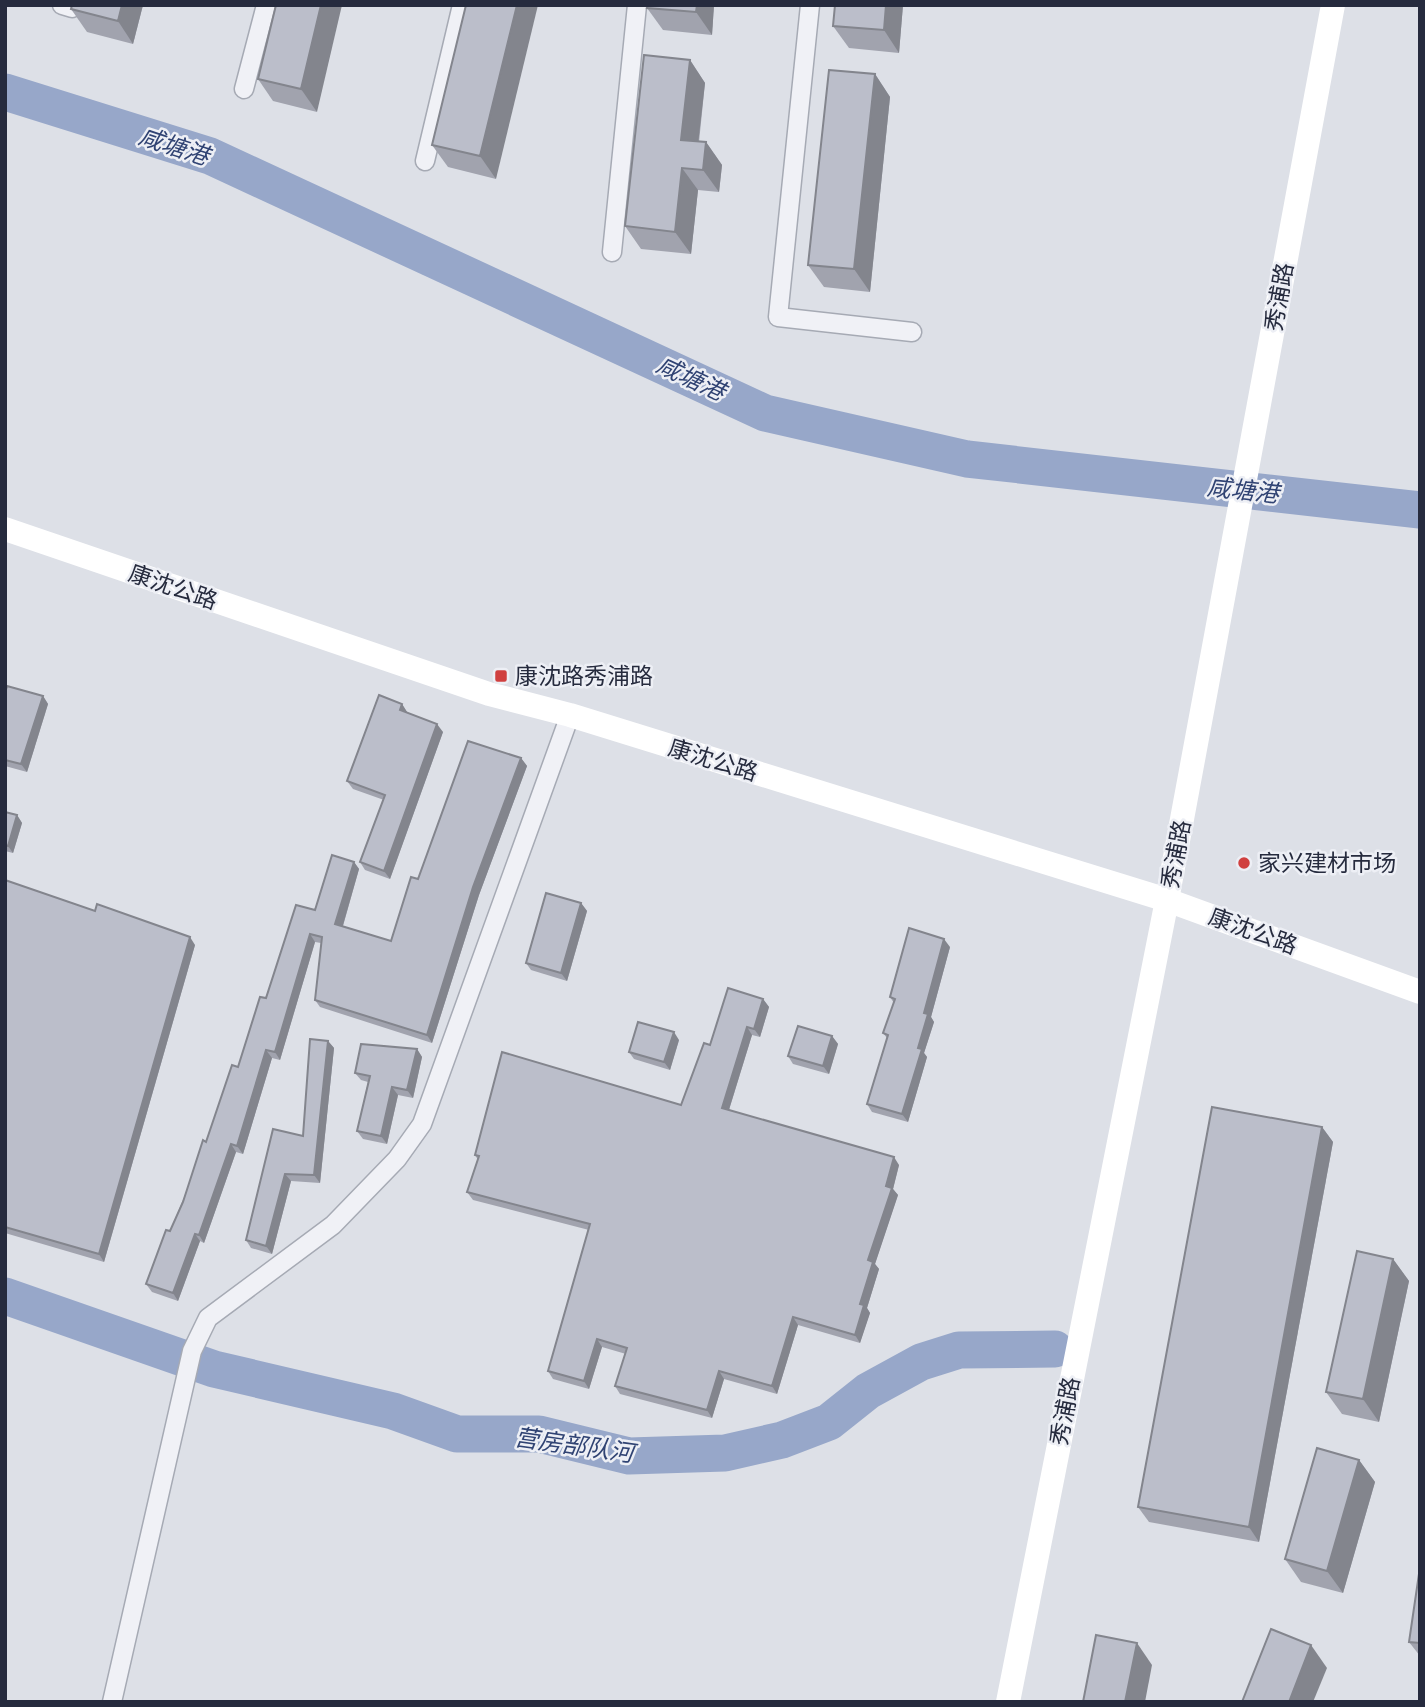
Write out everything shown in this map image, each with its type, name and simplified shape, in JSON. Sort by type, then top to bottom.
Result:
[{"type":"main road","name":"秀浦路","points":[[1008,1702],[1167,900],[1333,5]]},
{"type":"main road","name":"康沈公路","points":[[5,529],[489,694],[570,716],[1167,900],[1420,992]]},
{"type":"street","points":[[62,5],[72,8],[72,5]]},
{"type":"street","points":[[244,89],[266,5]]},
{"type":"street","points":[[425,161],[462,5]]},
{"type":"street","points":[[612,252],[637,5]]},
{"type":"street","points":[[810,5],[778,317],[912,332]]},
{"type":"street","points":[[111,1702],[192,1352],[208,1318],[333,1225],[397,1159],[422,1124],[570,716]]},
{"type":"building","points":[[72,5],[122,5],[118,21],[71,9]]},
{"type":"building","points":[[276,5],[321,5],[301,89],[258,79]]},
{"type":"building","points":[[466,5],[517,5],[480,156],[432,145]]},
{"type":"building","points":[[648,5],[697,5],[696,12],[647,8]]},
{"type":"building","points":[[835,5],[886,5],[884,30],[833,26]]},
{"type":"building","points":[[644,55],[690,60],[681,140],[706,142],[703,170],[682,168],[675,232],[625,226]]},
{"type":"building","points":[[829,70],[875,74],[854,269],[808,265]]},
{"type":"building","points":[[7,686],[43,696],[21,764],[5,760]]},
{"type":"building","points":[[379,695],[402,704],[400,710],[437,724],[384,871],[360,862],[385,795],[347,781]]},
{"type":"building","points":[[468,741],[521,758],[473,887],[427,1035],[315,1000],[322,937],[310,934],[275,1052],[266,1050],[237,1146],[231,1144],[199,1235],[195,1234],[173,1293],[146,1284],[166,1230],[170,1231],[183,1202],[232,1065],[238,1067],[260,997],[266,998],[296,905],[315,910],[332,855],[354,862],[335,924],[391,941],[411,877],[418,879]]},
{"type":"building","points":[[5,812],[17,815],[8,846],[5,845]]},
{"type":"building","points":[[5,880],[95,911],[97,904],[190,937],[99,1254],[5,1227]]},
{"type":"building","points":[[546,893],[581,903],[561,973],[526,963]]},
{"type":"building","points":[[909,928],[944,939],[924,1013],[928,1014],[918,1048],[922,1049],[902,1114],[867,1104],[888,1035],[883,1033],[895,999],[890,997]]},
{"type":"building","points":[[728,988],[763,999],[754,1029],[747,1027],[722,1108],[894,1157],[886,1186],[892,1188],[868,1260],[873,1262],[860,1304],[864,1305],[855,1335],[793,1317],[772,1386],[719,1371],[707,1410],[615,1386],[627,1348],[597,1339],[584,1381],[548,1371],[590,1224],[467,1192],[479,1156],[475,1155],[502,1052],[681,1105],[704,1043],[710,1045]]},
{"type":"building","points":[[638,1022],[674,1032],[664,1062],[629,1052]]},
{"type":"building","points":[[798,1026],[832,1036],[823,1066],[788,1056]]},
{"type":"building","points":[[310,1039],[328,1041],[314,1175],[285,1174],[266,1246],[246,1240],[273,1129],[303,1136]]},
{"type":"building","points":[[361,1044],[417,1049],[407,1090],[392,1087],[381,1136],[357,1131],[370,1076],[355,1073]]},
{"type":"building","points":[[1212,1107],[1322,1127],[1249,1527],[1138,1507]]},
{"type":"building","points":[[1357,1251],[1393,1259],[1363,1399],[1326,1392]]},
{"type":"building","points":[[1317,1448],[1359,1460],[1327,1571],[1285,1559]]},
{"type":"building","points":[[1420,1567],[1420,1643],[1409,1642]]},
{"type":"building","points":[[1271,1629],[1311,1645],[1289,1702],[1242,1702]]},
{"type":"building","points":[[1096,1635],[1137,1643],[1125,1702],[1083,1702]]},
{"type":"waterway","name":"咸塘港","points":[[5,92],[210,156],[765,413],[967,459],[1420,510]]},
{"type":"waterway","name":"营房部队河","points":[[5,1296],[214,1369],[393,1411],[457,1434],[539,1434],[629,1456],[725,1453],[782,1440],[829,1422],[868,1391],[921,1362],[959,1350],[1055,1349]]},
{"type":"place","name":"康沈路秀浦路","points":[[501,676]]},
{"type":"place","name":"家兴建材市场","points":[[1244,863]]}]
